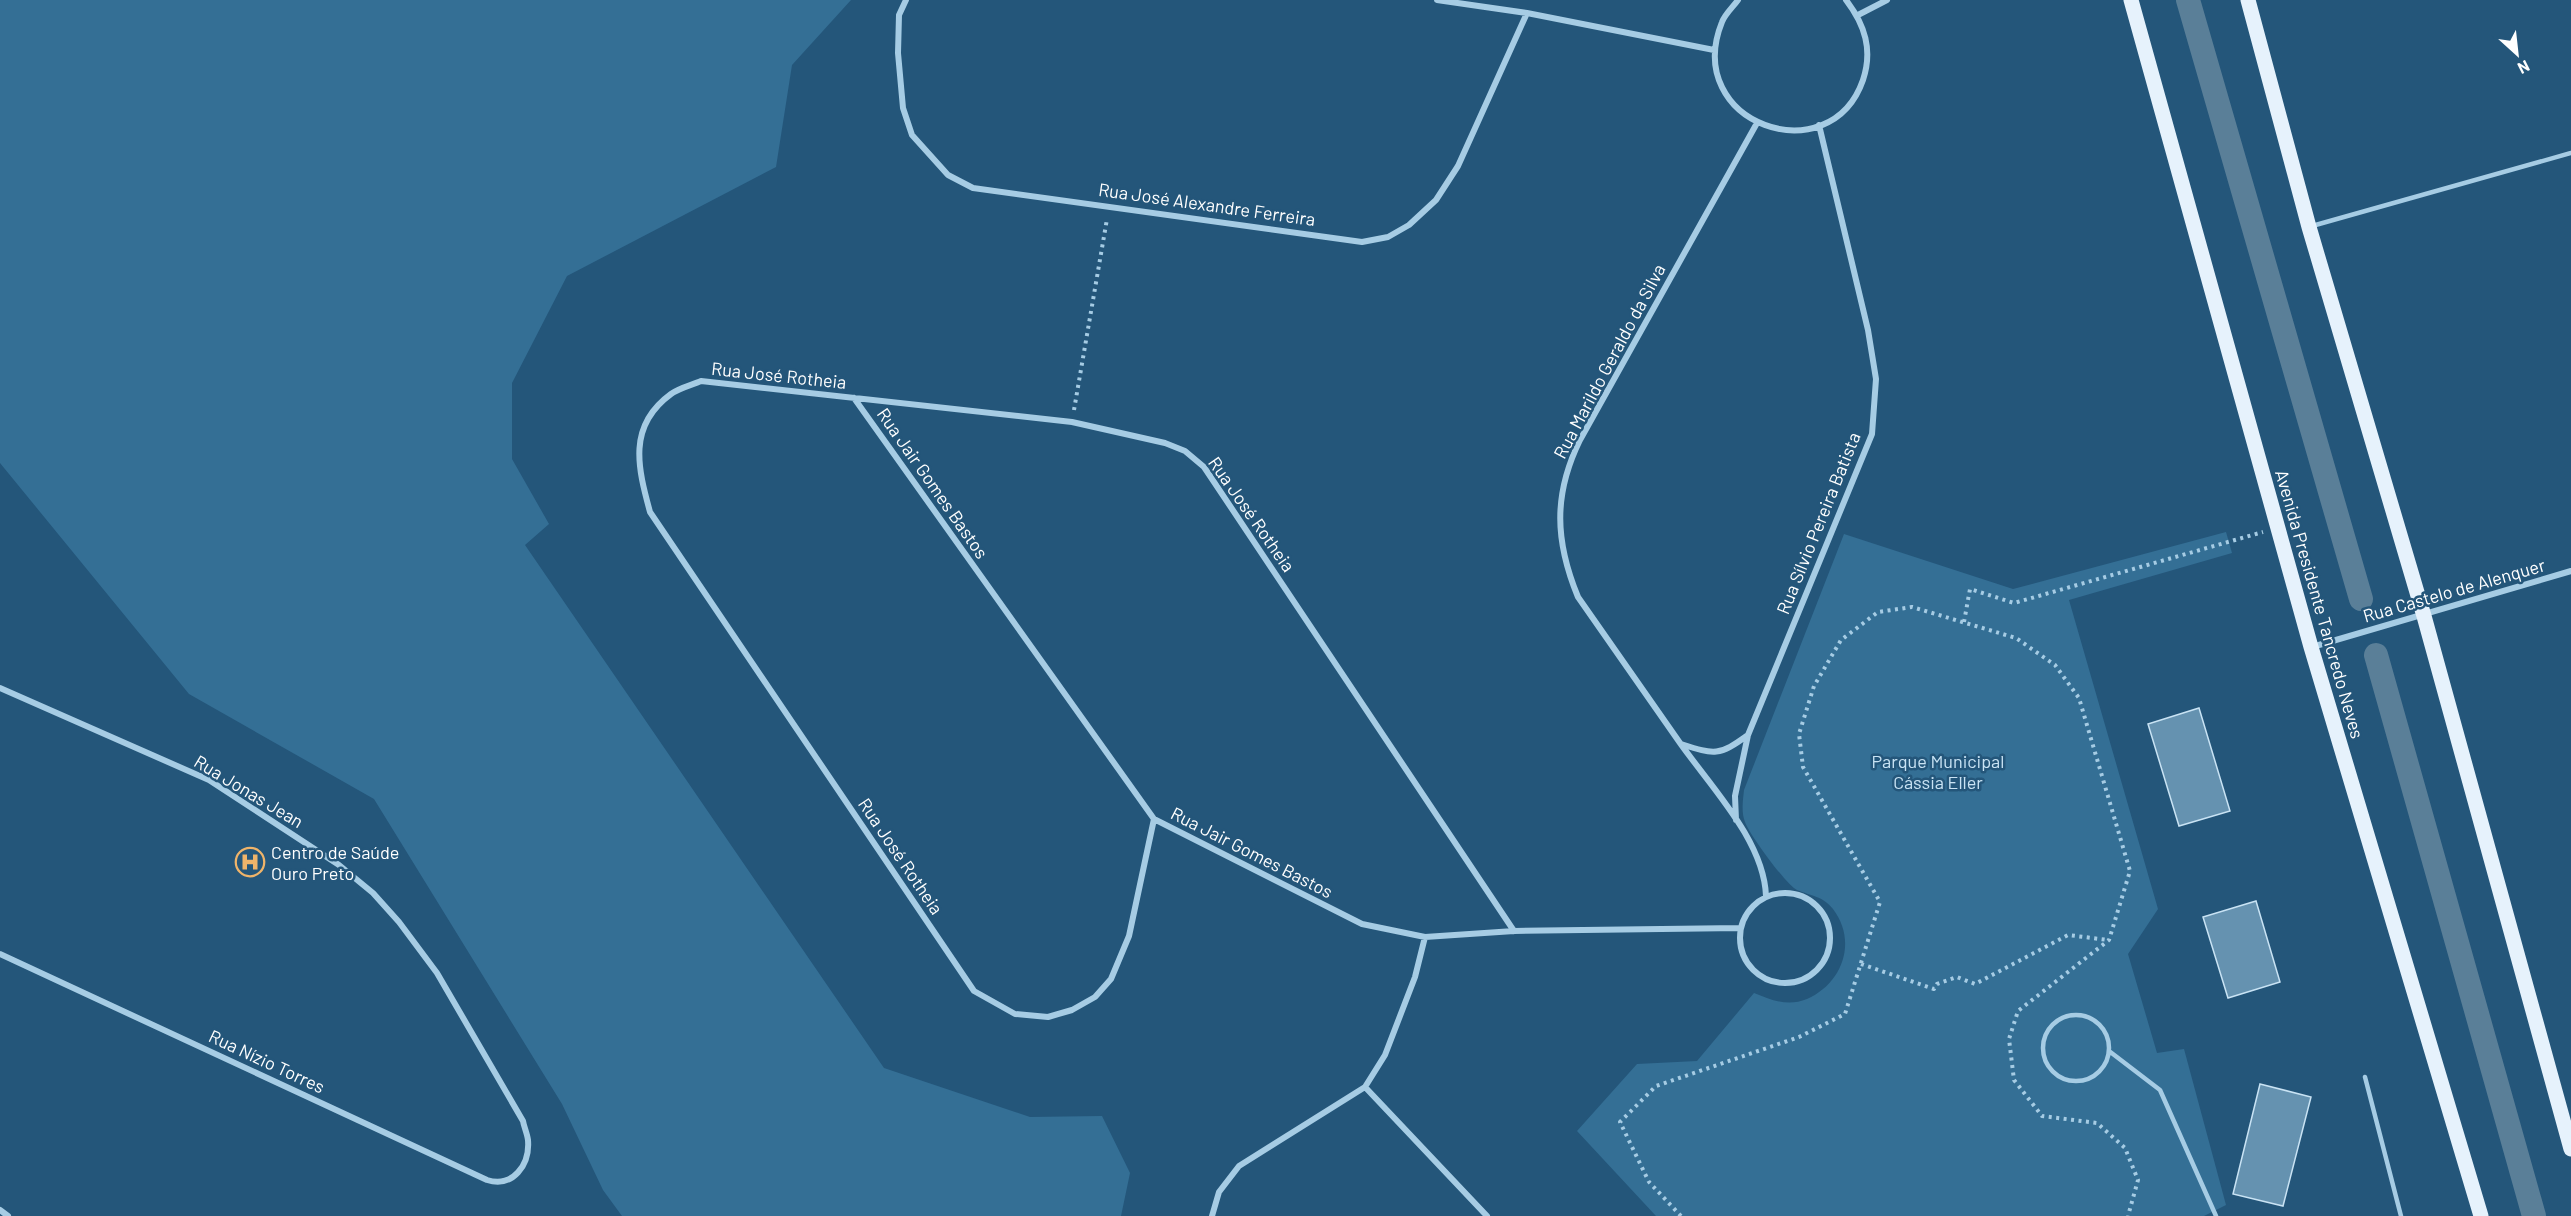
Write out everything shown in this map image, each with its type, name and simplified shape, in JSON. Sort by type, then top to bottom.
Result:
[{"type":"main road","name":"Avenida Presidente Tancredo Neves","points":[[2131,0],[2311,647],[2481,1216]]},
{"type":"main road","points":[[2248,0],[2309,227],[2424,616],[2571,1149]]},
{"type":"street","name":"Rua José Alexandre Ferreira","points":[[906,0],[899,15],[898,53],[903,108],[912,135],[948,175],[973,188],[1109,205],[1362,242],[1388,237],[1409,225],[1436,200],[1458,166],[1527,13]]},
{"type":"street","points":[[1437,0],[1527,13],[1714,50]]},
{"type":"street","points":[[1738,0],[1723,20],[1714,50],[1716,72],[1725,93],[1739,110],[1757,123],[1777,129],[1799,130],[1819,125],[1842,112],[1859,91],[1865,75],[1868,66],[1867,40],[1858,15],[1846,0]]},
{"type":"street","points":[[1858,15],[1887,0]]},
{"type":"street","name":"Rua Marildo Geraldo da Silva","points":[[1757,123],[1580,440],[1569,463],[1563,486],[1560,513],[1561,541],[1566,568],[1578,597],[1736,820],[1761,863],[1766,880],[1766,896]]},
{"type":"street","name":"Rua Sílvio Pereira Batista","points":[[1736,820],[1735,796],[1748,735],[1872,434],[1876,379],[1869,330],[1819,125]]},
{"type":"street","name":"Rua José Rotheia","points":[[1154,819],[1129,936],[1111,979],[1095,997],[1072,1010],[1048,1017],[1014,1014],[974,991],[650,512],[639,471],[640,438],[653,410],[673,392],[701,381],[1072,422],[1165,443],[1185,451],[1203,467],[1514,931]]},
{"type":"street","name":"Rua Jair Gomes Bastos","points":[[854,398],[1154,819],[1362,924],[1425,937],[1514,931],[1740,928]]},
{"type":"street","name":"Rua Castelo de Alenquer","points":[[2311,647],[2424,616],[2571,571]]},
{"type":"street","name":"Rua Jonas Jean","points":[[0,688],[209,780],[339,865],[373,893],[399,922],[437,973],[523,1120],[528,1139],[527,1156],[521,1170]]},
{"type":"street","points":[[1681,744],[1709,753],[1728,750],[1748,735]]},
{"type":"street","points":[[1785,892],[1803,896],[1819,907],[1828,923],[1831,941],[1826,960],[1814,974],[1797,983],[1778,984],[1761,977],[1747,964],[1740,947],[1740,928],[1750,909],[1766,896],[1785,892]]},
{"type":"street","points":[[1212,1216],[1219,1192],[1239,1166],[1365,1088],[1384,1055],[1415,977],[1425,937]]},
{"type":"street","name":"Rua Nízio Torres","points":[[0,954],[487,1180],[501,1182],[512,1178],[521,1170]]},
{"type":"street","points":[[1365,1088],[1487,1216]]},
{"type":"street","points":[[0,1210],[8,1216]]},
{"type":"lane","points":[[2309,227],[2571,153]]},
{"type":"lane","points":[[2109,1051],[2107,1061],[2093,1077],[2073,1081],[2054,1073],[2047,1065],[2043,1054],[2043,1042],[2055,1023],[2065,1017],[2076,1015],[2088,1017],[2098,1023],[2108,1040],[2109,1051],[2160,1090],[2216,1216]]},
{"type":"lane","points":[[2365,1077],[2401,1216]]},
{"type":"path","points":[[1072,422],[1109,205]]},
{"type":"path","points":[[1964,622],[1970,589],[2014,603],[2278,528]]},
{"type":"path","points":[[1681,1216],[1649,1182],[1620,1122],[1656,1086],[1799,1037],[1845,1014],[1880,902],[1803,767],[1799,734],[1814,686],[1841,640],[1878,612],[1912,607],[2016,638],[2055,665],[2079,698],[2130,871],[2109,940],[2018,1011],[2009,1039],[2013,1080],[2042,1116],[2097,1123],[2125,1148],[2138,1180],[2128,1216]]},
{"type":"path","points":[[1861,964],[1934,989],[1937,984],[1957,977],[1975,984],[2068,935],[2109,940]]},
{"type":"green space","points":[[0,0],[851,0],[792,65],[776,167],[567,276],[512,383],[512,459],[549,524],[525,545],[884,1068],[1030,1117],[1102,1116],[1130,1173],[1121,1216],[622,1216],[603,1190],[562,1104],[374,799],[189,694],[0,463]]},
{"type":"green space","name":"Parque Municipal Cássia Eller","points":[[2226,532],[2232,553],[2069,600],[2158,909],[2128,954],[2157,1053],[2184,1049],[2226,1205],[2204,1216],[1656,1216],[1577,1131],[1637,1064],[1697,1061],[1754,993],[1786,1002],[1807,999],[1829,983],[1843,961],[1844,935],[1833,909],[1821,899],[1797,890],[1785,879],[1753,837],[1744,818],[1743,806],[1744,790],[1844,534],[2013,589]]},
{"type":"building","points":[[2199,708],[2230,811],[2179,826],[2148,724]]},
{"type":"building","points":[[2256,901],[2280,982],[2228,998],[2203,917]]},
{"type":"building","points":[[2260,1084],[2311,1097],[2283,1206],[2233,1194]]},
{"type":"waterway","points":[[2188,0],[2361,599]]},
{"type":"waterway","points":[[2376,655],[2534,1216]]},
{"type":"place","name":"Centro de Saúde Ouro Preto","points":[[250,862]]}]
